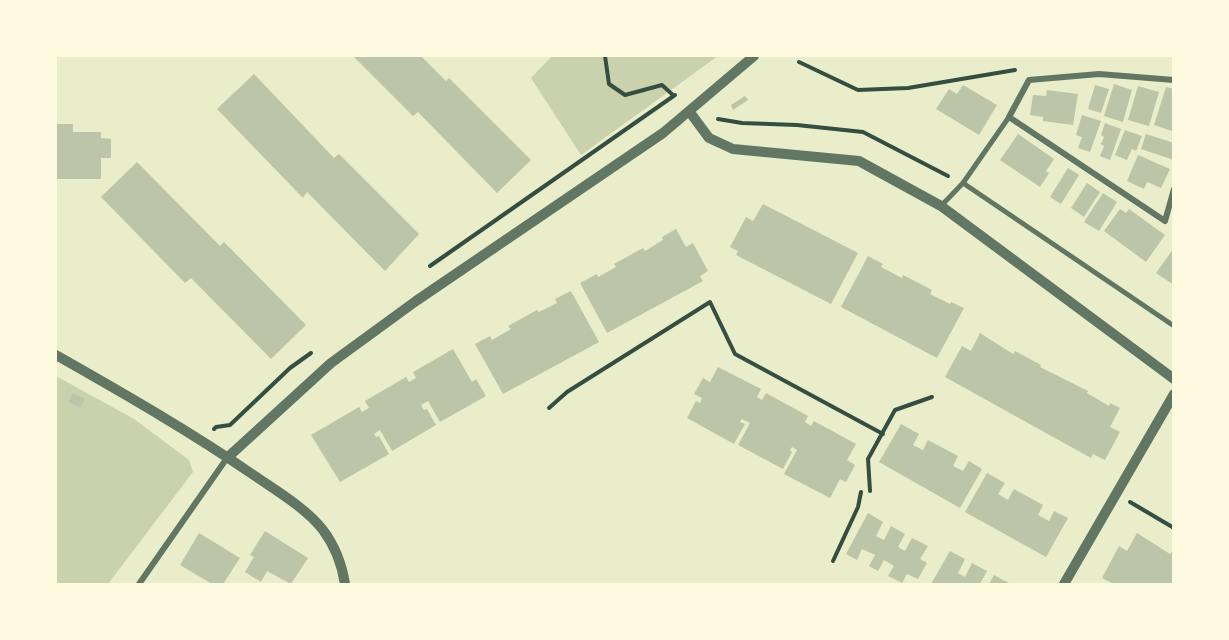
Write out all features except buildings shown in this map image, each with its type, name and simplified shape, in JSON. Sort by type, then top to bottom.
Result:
[{"type":"street","points":[[139,585],[227,458],[331,363],[416,301],[663,133],[754,56]]},
{"type":"street","points":[[941,206],[963,183],[1009,117],[1029,80],[1099,75],[1173,80]]},
{"type":"street","points":[[689,111],[709,138],[734,149],[859,161],[941,206],[1173,379]]},
{"type":"street","points":[[1009,117],[1165,221],[1173,189]]},
{"type":"street","points":[[963,183],[1173,326]]},
{"type":"street","points":[[56,355],[227,458],[292,502],[322,529],[337,552],[345,585]]},
{"type":"street","points":[[1064,585],[1173,394]]},
{"type":"path","points":[[605,56],[609,84],[625,95],[662,85],[674,96]]},
{"type":"path","points":[[799,62],[858,90],[908,88],[1024,69]]},
{"type":"path","points":[[549,408],[567,392],[710,302],[735,354],[883,434]]},
{"type":"path","points":[[870,491],[868,459],[895,410],[932,397]]},
{"type":"path","points":[[834,561],[858,507],[861,492]]},
{"type":"path","points":[[1116,494],[1173,528]]},
{"type":"green space","points":[[552,56],[718,56],[581,155],[531,78]]},
{"type":"green space","points":[[56,376],[134,419],[189,460],[193,472],[108,584],[56,584]]}]
